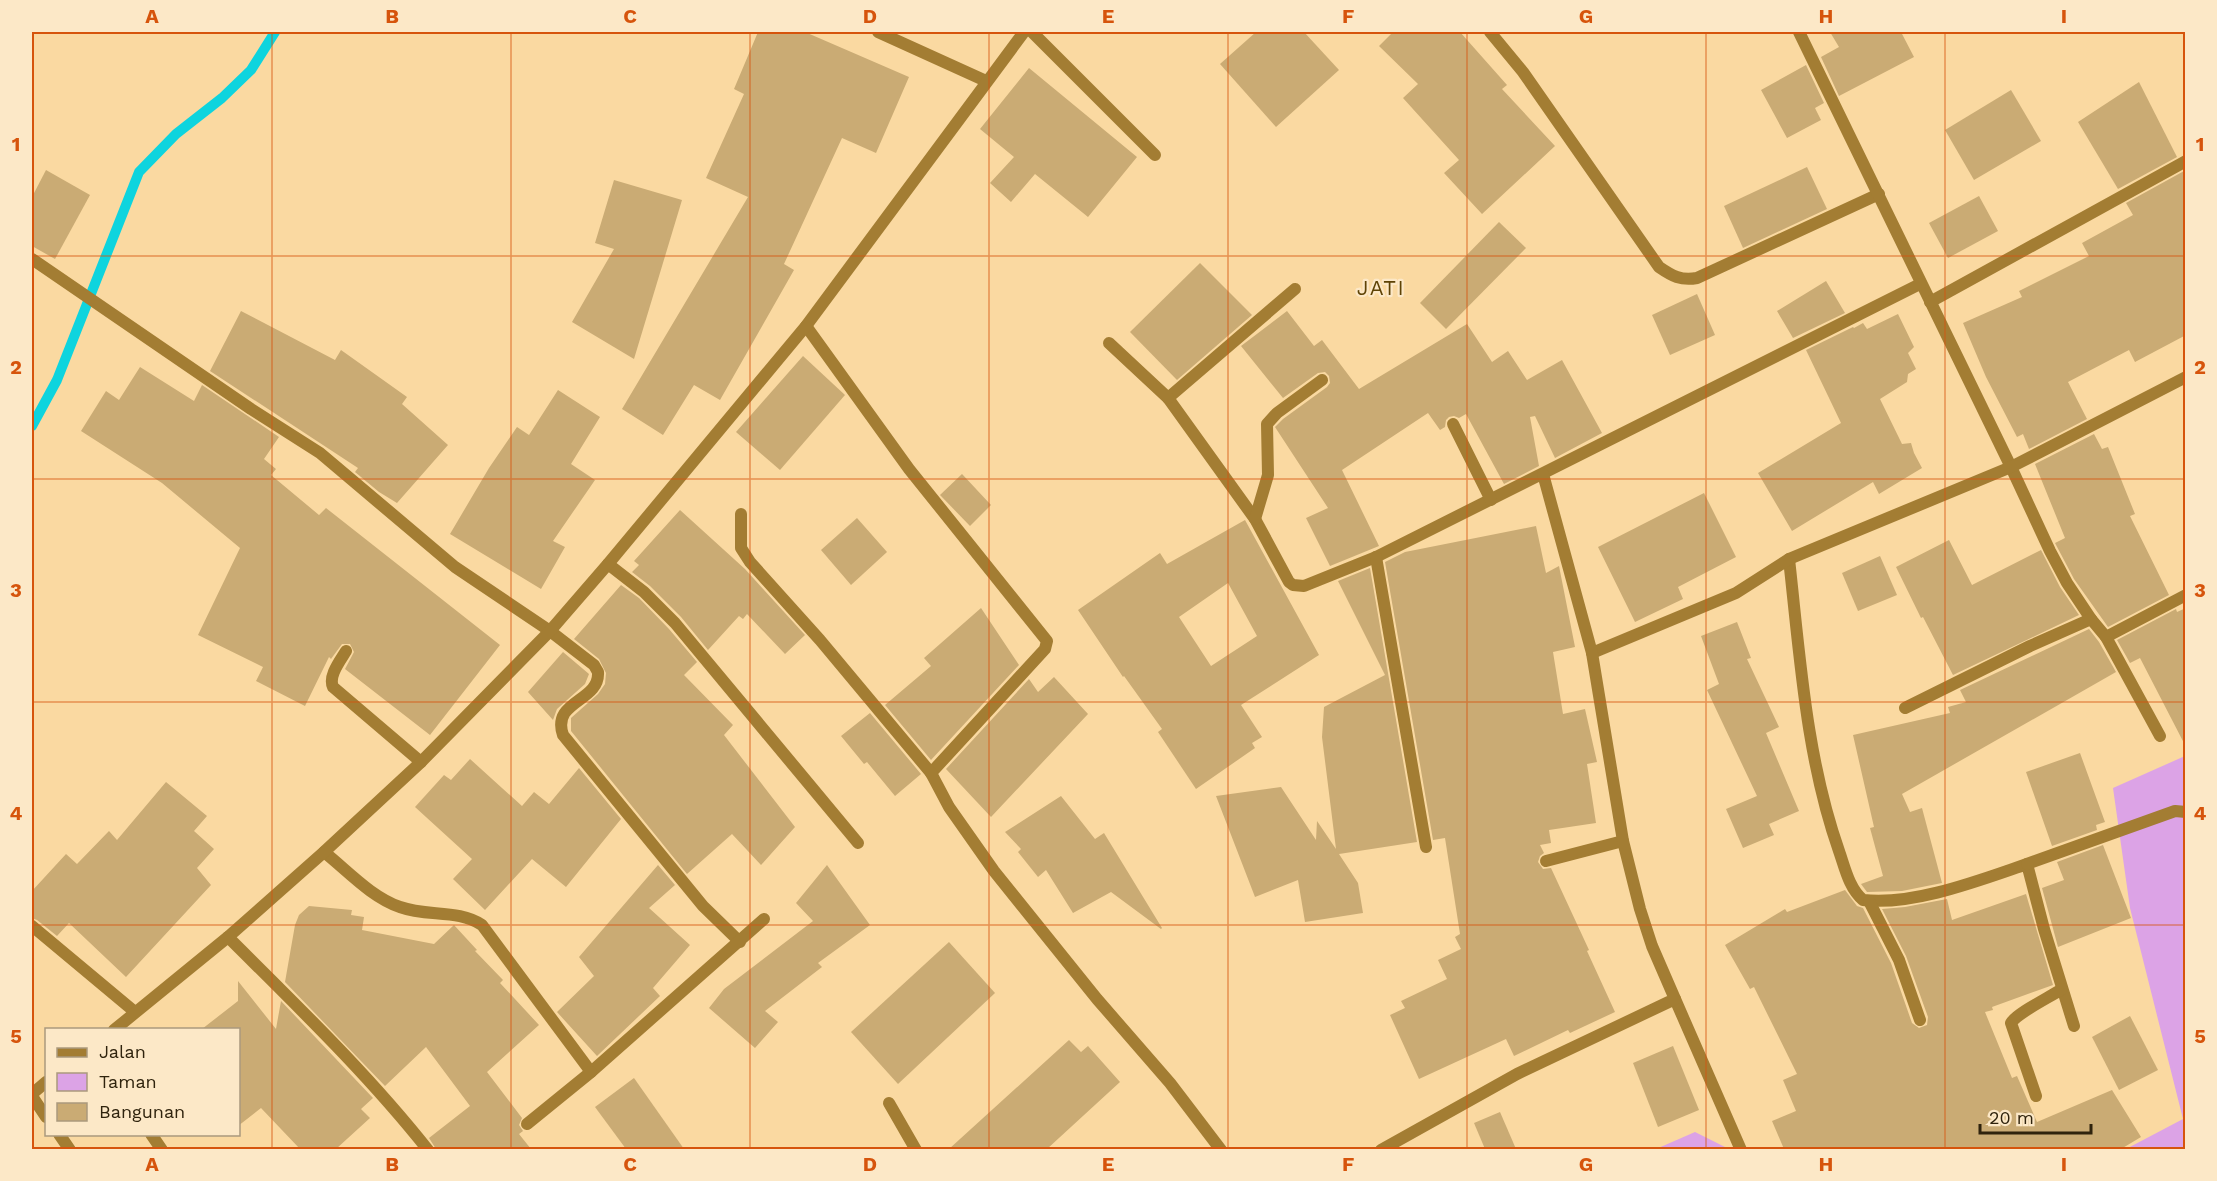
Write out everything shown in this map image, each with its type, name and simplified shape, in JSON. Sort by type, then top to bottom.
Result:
[{"type":"street","points":[[878,32],[986,81]]},
{"type":"street","points":[[115,1028],[228,937],[324,852],[421,762],[550,631],[806,326],[1024,32]]},
{"type":"street","points":[[1032,32],[1155,155]]},
{"type":"street","points":[[1490,32],[1523,72],[1659,267],[1673,277],[1686,280],[1697,278],[1879,194]]},
{"type":"street","points":[[1798,32],[1879,194],[1920,284],[2011,467],[2036,524],[2067,584],[2106,637],[2160,736]]},
{"type":"street","points":[[1930,302],[2186,161]]},
{"type":"street","points":[[32,259],[320,453],[455,567],[550,631],[594,665],[599,678],[596,686],[562,715],[560,722],[563,735],[703,906],[740,942]]},
{"type":"street","points":[[1109,343],[1168,398],[1255,519],[1286,578],[1293,585],[1304,586],[1376,557],[1920,284]]},
{"type":"street","points":[[1168,398],[1295,289]]},
{"type":"street","points":[[806,326],[909,470],[1047,641],[1045,649],[930,773]]},
{"type":"street","points":[[1592,653],[1736,593],[1789,559],[2011,467],[2186,377]]},
{"type":"street","points":[[1255,519],[1268,476],[1267,424],[1276,413],[1322,380]]},
{"type":"street","points":[[1453,424],[1491,500]]},
{"type":"street","points":[[1543,474],[1592,653],[1623,841],[1640,909],[1652,946],[1741,1149]]},
{"type":"street","points":[[741,514],[741,548],[750,562],[820,640],[930,773],[949,807],[994,871],[1097,999],[1170,1083],[1221,1149]]},
{"type":"street","points":[[1376,557],[1426,847]]},
{"type":"street","points":[[1789,559],[1810,739],[1825,811],[1853,888],[1863,900],[1919,897],[2026,864],[2175,811],[2186,812]]},
{"type":"street","points":[[608,564],[644,592],[675,623],[858,843]]},
{"type":"street","points":[[2106,637],[2186,595]]},
{"type":"street","points":[[1905,708],[2091,619]]},
{"type":"street","points":[[346,651],[331,677],[333,687],[421,762]]},
{"type":"street","points":[[1546,861],[1623,841]]},
{"type":"street","points":[[324,852],[380,898],[402,908],[471,918],[482,925],[591,1072]]},
{"type":"street","points":[[2026,864],[2074,1026]]},
{"type":"street","points":[[1869,900],[1899,960],[1920,1020]]},
{"type":"street","points":[[527,1124],[591,1072],[764,919]]},
{"type":"street","points":[[32,926],[135,1012]]},
{"type":"street","points":[[228,937],[339,1046],[428,1149]]},
{"type":"street","points":[[2037,1096],[2011,1023],[2015,1016],[2062,989]]},
{"type":"street","points":[[1381,1149],[1399,1145],[1517,1074],[1675,999]]},
{"type":"street","points":[[45,1083],[32,1095],[45,1115]]},
{"type":"street","points":[[889,1103],[916,1149]]},
{"type":"street","points":[[60,1136],[70,1149]]},
{"type":"street","points":[[152,1136],[162,1149]]},
{"type":"green space","points":[[2185,756],[2185,1149],[2126,1149],[2183,1119],[2130,908],[2113,788]]},
{"type":"green space","points":[[1695,1132],[1729,1149],[1656,1149]]},
{"type":"building","points":[[758,32],[805,32],[909,77],[876,153],[842,138],[784,264],[794,270],[720,400],[694,385],[663,435],[622,409],[748,197],[706,178],[744,94],[734,89]]},
{"type":"building","points":[[1256,32],[1304,32],[1339,70],[1276,127],[1220,64]]},
{"type":"building","points":[[1393,32],[1460,32],[1507,85],[1502,89],[1555,146],[1482,214],[1444,173],[1459,160],[1403,98],[1418,84],[1379,46]]},
{"type":"building","points":[[1830,32],[1901,32],[1914,57],[1839,96],[1821,57],[1839,47]]},
{"type":"building","points":[[1806,65],[1824,103],[1815,108],[1821,120],[1787,138],[1761,90]]},
{"type":"building","points":[[1029,68],[1137,157],[1088,217],[1035,174],[1011,202],[990,183],[1014,157],[980,129]]},
{"type":"building","points":[[2139,82],[2177,157],[2118,189],[2078,122]]},
{"type":"building","points":[[2011,90],[2041,141],[1974,180],[1945,130]]},
{"type":"building","points":[[1807,167],[1827,209],[1743,248],[1724,206]]},
{"type":"building","points":[[46,170],[90,195],[55,259],[32,246],[32,197]]},
{"type":"building","points":[[2184,171],[2186,335],[2135,362],[2129,350],[2068,382],[2087,419],[2029,449],[2023,434],[2017,437],[1986,377],[1963,323],[2022,297],[2019,291],[2089,256],[2082,243],[2133,215],[2126,203]]},
{"type":"building","points":[[614,180],[682,200],[634,359],[572,322],[614,249],[595,243]]},
{"type":"building","points":[[1979,196],[1998,231],[1948,258],[1929,223]]},
{"type":"building","points":[[1499,222],[1526,248],[1446,329],[1420,303]]},
{"type":"building","points":[[1200,263],[1252,315],[1177,380],[1130,332]]},
{"type":"building","points":[[1826,281],[1845,313],[1793,338],[1777,311]]},
{"type":"building","points":[[1697,294],[1715,335],[1670,355],[1652,315]]},
{"type":"building","points":[[241,311],[335,360],[341,350],[407,397],[402,404],[448,445],[397,503],[379,492],[355,472],[358,468],[210,371]]},
{"type":"building","points":[[1287,311],[1314,346],[1322,340],[1359,389],[1467,324],[1492,362],[1508,351],[1527,380],[1562,360],[1602,433],[1555,458],[1535,416],[1530,417],[1539,466],[1504,484],[1466,414],[1459,418],[1449,417],[1445,427],[1440,430],[1428,413],[1342,470],[1379,546],[1330,566],[1306,518],[1328,508],[1275,427],[1327,387],[1330,383],[1329,376],[1325,372],[1318,373],[1283,398],[1241,346]]},
{"type":"building","points":[[1898,314],[1914,347],[1908,353],[1916,369],[1908,374],[1907,382],[1880,399],[1902,444],[1911,443],[1922,468],[1879,494],[1873,482],[1792,531],[1758,473],[1841,423],[1806,350],[1863,323],[1867,329]]},
{"type":"building","points":[[803,356],[845,395],[780,470],[736,432]]},
{"type":"building","points":[[140,367],[194,401],[202,385],[279,437],[264,459],[276,469],[271,475],[319,515],[326,508],[500,645],[430,735],[345,669],[354,652],[350,644],[342,644],[331,659],[329,657],[305,706],[256,681],[263,667],[198,635],[240,548],[162,483],[81,431],[106,391],[119,400]]},
{"type":"building","points":[[558,390],[600,417],[571,464],[595,480],[553,541],[565,547],[541,589],[450,534],[489,468],[517,427],[529,435]]},
{"type":"building","points":[[2094,434],[2102,449],[2108,447],[2135,514],[2130,516],[2169,595],[2108,627],[2074,579],[2055,543],[2065,538],[2035,464]]},
{"type":"building","points":[[962,474],[991,505],[970,526],[940,495]]},
{"type":"building","points":[[1704,493],[1736,557],[1678,587],[1683,599],[1635,622],[1598,547]]},
{"type":"building","points":[[680,510],[745,569],[805,635],[785,654],[747,614],[743,619],[739,616],[708,650],[681,617],[650,586],[632,572],[639,565],[634,561]]},
{"type":"building","points":[[857,518],[887,552],[851,585],[821,550]]},
{"type":"building","points":[[1245,520],[1319,655],[1241,705],[1262,737],[1252,743],[1255,748],[1196,789],[1158,732],[1162,729],[1123,677],[1078,610],[1160,553],[1167,564]],"holes":[[[1228,583],[1257,636],[1211,666],[1179,617]]]},
{"type":"building","points":[[1536,526],[1546,573],[1559,566],[1575,647],[1553,652],[1563,714],[1585,709],[1597,762],[1587,764],[1596,823],[1549,830],[1551,843],[1540,845],[1544,853],[1538,862],[1543,869],[1551,868],[1615,1012],[1570,1033],[1568,1030],[1514,1056],[1506,1039],[1419,1079],[1390,1015],[1405,1008],[1401,1001],[1447,979],[1438,960],[1461,949],[1455,937],[1460,934],[1445,838],[1433,840],[1385,562],[1405,552]]},
{"type":"building","points":[[1949,540],[1972,585],[2041,550],[2060,587],[2079,615],[1953,675],[1896,567]]},
{"type":"building","points":[[1880,556],[1897,595],[1858,611],[1842,573]]},
{"type":"building","points":[[1370,568],[1417,842],[1339,854],[1358,883],[1363,913],[1305,922],[1298,880],[1255,897],[1216,796],[1281,787],[1316,840],[1317,821],[1336,849],[1322,737],[1324,707],[1385,675],[1338,581]]},
{"type":"building","points":[[621,585],[639,598],[697,662],[684,675],[733,725],[724,735],[795,827],[761,865],[732,834],[687,874],[571,731],[571,718],[598,694],[605,684],[606,673],[599,659],[574,639]]},
{"type":"building","points":[[981,608],[1019,665],[931,760],[885,705],[931,666],[924,658]]},
{"type":"building","points":[[2186,608],[2186,747],[2140,658],[2130,663],[2117,640],[2176,609],[2177,612]]},
{"type":"building","points":[[1737,622],[1751,658],[1747,659],[1779,727],[1766,733],[1799,811],[1769,824],[1774,835],[1743,848],[1726,809],[1757,796],[1707,690],[1719,684],[1701,636]]},
{"type":"building","points":[[2089,629],[2116,672],[1902,794],[1910,812],[1922,808],[1942,883],[1902,891],[1867,892],[1861,884],[1883,876],[1870,828],[1874,827],[1853,735],[1950,713],[1948,707],[1966,702],[1960,690]]},
{"type":"building","points":[[563,652],[589,674],[585,684],[557,709],[553,720],[528,692]]},
{"type":"building","points":[[1054,677],[1088,714],[991,817],[946,769],[1029,679],[1038,692]]},
{"type":"building","points":[[870,713],[921,774],[895,796],[867,762],[864,764],[841,736]]},
{"type":"building","points":[[2080,753],[2105,822],[2096,825],[2097,830],[2052,846],[2026,772]]},
{"type":"building","points":[[470,759],[522,806],[534,792],[549,804],[579,768],[621,819],[566,887],[532,859],[485,910],[453,879],[472,859],[415,807],[444,775],[451,780]]},
{"type":"building","points":[[166,782],[207,816],[194,831],[214,849],[197,868],[211,885],[126,977],[69,923],[57,936],[32,918],[32,891],[66,854],[77,864],[109,831],[117,840]]},
{"type":"building","points":[[1061,796],[1095,839],[1104,833],[1161,929],[1111,892],[1073,913],[1046,870],[1038,877],[1018,852],[1021,849],[1005,832]]},
{"type":"building","points":[[2103,845],[2131,918],[2058,947],[2042,888],[2064,880],[2057,862]]},
{"type":"building","points":[[658,865],[675,885],[649,908],[690,945],[653,988],[660,996],[597,1056],[557,1012],[594,976],[579,957]]},
{"type":"building","points":[[827,865],[870,925],[818,963],[822,967],[765,1011],[778,1022],[755,1048],[709,1008],[724,989],[813,921],[796,903]]},
{"type":"building","points":[[1845,890],[1857,906],[1863,908],[1891,963],[1912,1023],[1919,1028],[1927,1025],[1928,1017],[1906,956],[1882,909],[1947,899],[1952,920],[2026,894],[2053,985],[1992,1007],[1993,1010],[1985,1012],[2012,1078],[2017,1076],[2037,1122],[2112,1090],[2141,1137],[2121,1149],[1784,1149],[1772,1121],[1796,1111],[1783,1080],[1797,1074],[1754,987],[1750,989],[1725,945],[1785,909],[1787,912]]},
{"type":"building","points":[[309,906],[352,910],[351,915],[364,917],[362,930],[434,944],[454,925],[477,950],[475,951],[503,980],[500,983],[539,1025],[487,1072],[522,1118],[519,1125],[523,1131],[519,1134],[531,1149],[436,1149],[429,1138],[470,1106],[426,1047],[385,1086],[285,982],[295,925],[299,915]]},
{"type":"building","points":[[949,942],[995,993],[898,1084],[851,1032]]},
{"type":"building","points":[[238,981],[276,1029],[281,1001],[373,1098],[361,1109],[370,1118],[336,1149],[300,1149],[261,1108],[240,1124],[240,1028],[203,1028],[238,1001]]},
{"type":"building","points":[[2130,1016],[2158,1070],[2119,1090],[2092,1037]]},
{"type":"building","points":[[1069,1040],[1081,1052],[1088,1046],[1120,1082],[1047,1149],[949,1149]]},
{"type":"building","points":[[1673,1046],[1699,1110],[1658,1127],[1633,1063]]},
{"type":"building","points":[[634,1078],[684,1149],[626,1149],[595,1107]]},
{"type":"building","points":[[1500,1112],[1516,1149],[1485,1149],[1474,1123]]},
{"type":"waterway","points":[[32,426],[57,380],[139,172],[176,134],[222,98],[251,70],[275,32]]},
{"type":"district","name":"JATI","points":[[1381,287]]}]
